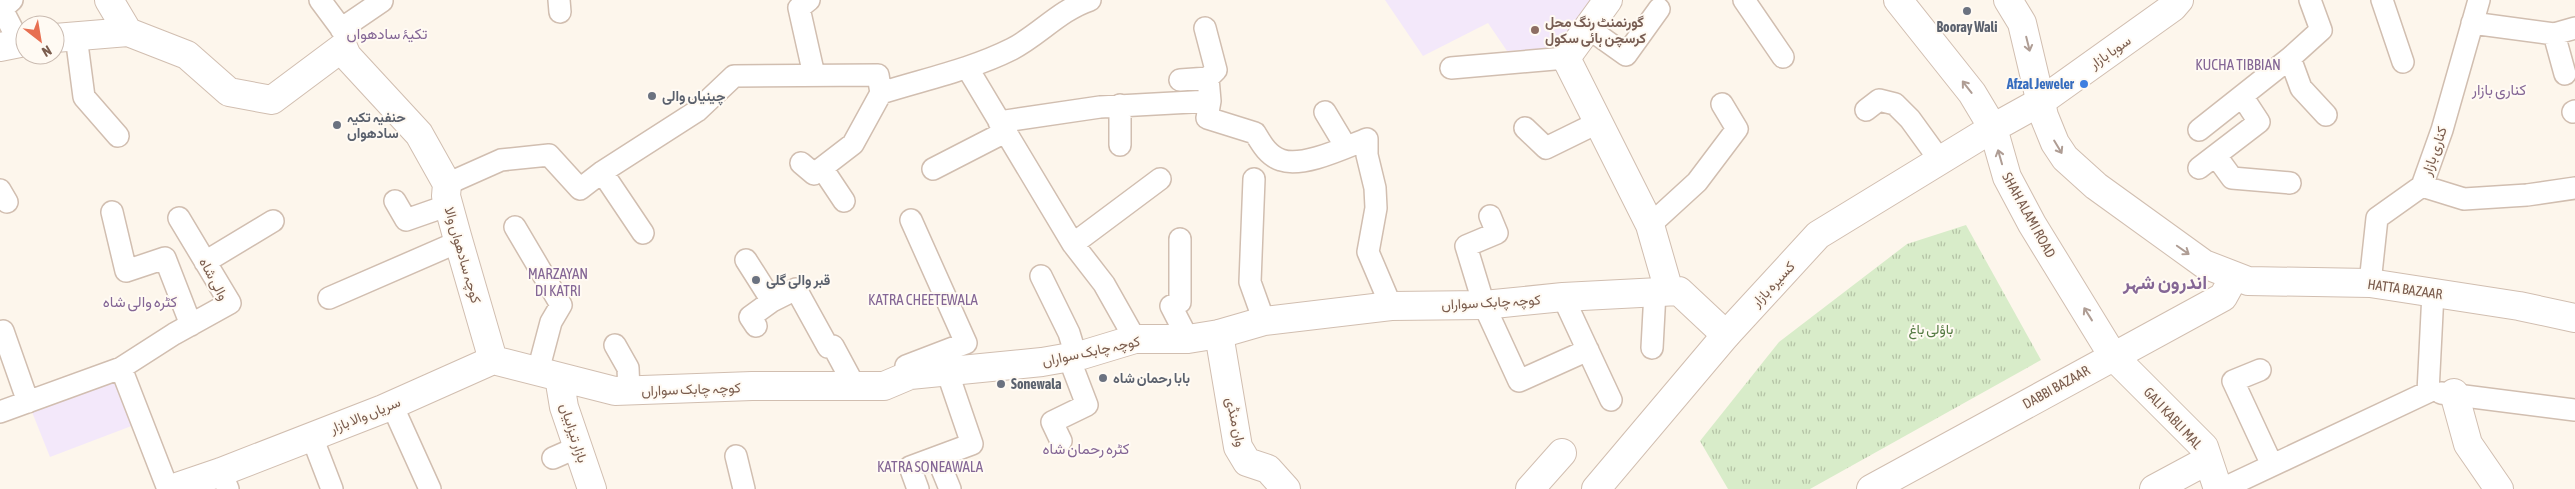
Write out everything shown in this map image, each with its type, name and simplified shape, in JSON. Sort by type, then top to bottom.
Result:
[{"type":"street","points":[[1608,0],[1566,58],[1650,225],[1662,292]]},
{"type":"street","name":"SHAH ALAMI ROAD","points":[[1898,0],[1972,93],[1993,128],[2007,177],[2032,224],[2113,356]]},
{"type":"street","points":[[2008,0],[2022,23],[2040,102],[2052,137],[2074,168],[2204,264],[2234,277]]},
{"type":"street","name":"سوہا بازار","points":[[1993,128],[2040,102],[2173,7],[2179,0]]},
{"type":"street","points":[[111,1],[128,32]]},
{"type":"street","points":[[66,37],[128,32],[188,55],[229,92],[272,100],[342,38]]},
{"type":"street","name":"کوچہ سادھواں والا","points":[[342,38],[347,56],[419,134],[448,195],[458,242],[493,360]]},
{"type":"street","name":"کسیرہ بازار","points":[[1596,489],[1726,336],[1818,235],[1993,128]]},
{"type":"street","name":"HATTA BAZAAR","points":[[2234,277],[2262,283],[2370,283],[2518,306],[2575,318]]},
{"type":"street","name":"DABBI BAZAAR","points":[[1871,489],[2223,297],[2234,277]]},
{"type":"street","name":"کوچہ چابک سواراں","points":[[549,374],[615,391],[854,385],[884,386],[910,375],[1072,357],[1136,339],[1188,338],[1219,334],[1264,321],[1391,306],[1484,305],[1563,297],[1679,290],[1726,336]]},
{"type":"street","name":"وان منڈی","points":[[1219,334],[1238,447],[1247,462],[1268,470],[1286,489]]},
{"type":"street","name":"GALI KABLI MAL","points":[[2113,356],[2204,447],[2220,489]]},
{"type":"street","points":[[493,360],[549,374]]},
{"type":"street","name":"سریاں والا بازار","points":[[176,488],[225,481],[312,437],[392,405],[493,360]]},
{"type":"street","name":"بازار تیزابیاں","points":[[549,374],[564,407],[592,489]]},
{"type":"street","points":[[2441,393],[2468,444],[2499,489]]},
{"type":"street","points":[[1530,489],[1562,453]]},
{"type":"street","points":[[2154,489],[2208,460]]},
{"type":"lane","points":[[12,0],[2,9],[15,44]]},
{"type":"lane","points":[[320,0],[342,38],[382,0]]},
{"type":"lane","points":[[809,0],[799,8],[814,75]]},
{"type":"lane","points":[[1744,0],[1783,57]]},
{"type":"lane","points":[[2199,130],[2290,58],[2321,30],[2310,0]]},
{"type":"lane","points":[[2382,0],[2403,62]]},
{"type":"lane","name":"کناری بازار","points":[[2370,283],[2377,218],[2422,186],[2442,130],[2479,0]]},
{"type":"lane","points":[[881,93],[968,68],[1014,48],[1079,2]]},
{"type":"lane","points":[[1588,28],[1626,55],[1659,9]]},
{"type":"lane","points":[[2472,24],[2554,34],[2575,28]]},
{"type":"lane","points":[[1180,80],[1208,78],[1216,70],[1205,28]]},
{"type":"lane","points":[[2554,34],[2566,74]]},
{"type":"lane","points":[[66,37],[84,97],[118,136]]},
{"type":"lane","points":[[1451,68],[1566,58]]},
{"type":"lane","points":[[2290,58],[2301,88],[2326,115]]},
{"type":"lane","points":[[968,68],[1073,244],[1104,284],[1136,339]]},
{"type":"lane","points":[[395,201],[406,220],[501,160],[549,155],[580,188],[697,111],[734,76],[878,75],[881,93],[853,144],[814,174],[802,163]]},
{"type":"lane","points":[[1208,78],[1210,101],[1206,118],[1255,133],[1264,149],[1281,160],[1300,162],[1368,139],[1367,155],[1375,188],[1376,217],[1368,252],[1391,306]]},
{"type":"lane","points":[[2200,168],[2260,122],[2242,96]]},
{"type":"lane","points":[[1866,110],[1879,100],[1895,104],[1910,119],[1939,160]]},
{"type":"lane","points":[[933,169],[1002,127],[1120,105],[1210,101]]},
{"type":"lane","points":[[1650,225],[1697,182],[1737,129],[1722,104]]},
{"type":"lane","points":[[1120,105],[1120,145]]},
{"type":"lane","points":[[1325,112],[1346,147]]},
{"type":"lane","points":[[1525,128],[1546,148],[1598,123]]},
{"type":"lane","points":[[2216,156],[2232,178],[2290,183]]},
{"type":"lane","points":[[822,168],[844,201]]},
{"type":"lane","points":[[602,172],[644,233]]},
{"type":"lane","points":[[1073,244],[1160,179]]},
{"type":"lane","points":[[1254,179],[1250,282],[1264,321]]},
{"type":"lane","points":[[2422,186],[2464,199],[2574,191]]},
{"type":"lane","points":[[112,212],[126,271],[165,258],[190,325]]},
{"type":"lane","points":[[1490,216],[1497,233],[1466,246],[1484,305],[1519,381],[1588,350]]},
{"type":"lane","name":"والی شاہ","points":[[0,412],[121,368],[190,325],[230,303],[179,218]]},
{"type":"lane","points":[[206,262],[273,220]]},
{"type":"lane","points":[[910,375],[906,366],[966,343],[911,220]]},
{"type":"lane","points":[[515,227],[561,305],[551,322],[549,374]]},
{"type":"lane","points":[[1180,239],[1180,302],[1171,306],[1188,338]]},
{"type":"lane","points":[[330,298],[458,242]]},
{"type":"lane","points":[[746,260],[772,301]]},
{"type":"lane","points":[[1041,276],[1069,332],[1072,357],[1087,405],[1052,422],[1061,441]]},
{"type":"lane","points":[[756,326],[750,317],[772,301],[796,289],[828,347],[833,346],[854,385]]},
{"type":"lane","points":[[1652,348],[1662,292]]},
{"type":"lane","points":[[2433,292],[2441,393]]},
{"type":"lane","points":[[1563,297],[1611,400]]},
{"type":"lane","points":[[3,331],[28,402]]},
{"type":"lane","points":[[615,345],[628,368],[629,391]]},
{"type":"lane","points":[[121,368],[176,488]]},
{"type":"lane","points":[[2260,370],[2233,381],[2272,465]]},
{"type":"lane","points":[[918,489],[910,467],[972,444],[947,371]]},
{"type":"lane","points":[[2220,489],[2441,393],[2575,410]]},
{"type":"lane","points":[[392,405],[430,489]]},
{"type":"lane","points":[[312,437],[332,489]]},
{"type":"lane","points":[[553,458],[578,447]]},
{"type":"lane","points":[[736,456],[744,489]]},
{"type":"lane","points":[[937,456],[950,489]]},
{"type":"shaded area","name":"گورنمنٹ رنگ محل کرسچن ہائی سکول","points":[[1385,0],[1595,0],[1566,48],[1507,51],[1488,23],[1423,56]]},
{"type":"shaded area","points":[[121,368],[142,422],[50,457],[28,402]]},
{"type":"green space","name":"باؤلی باغ","points":[[1966,225],[2041,360],[1810,489],[1728,489],[1700,441],[1779,342],[1907,244]]},
{"type":"place","name":"Booray Wali","points":[[1967,11]]},
{"type":"place","name":"گورنمنٹ رنگ محل کرسچن ہائی سکول","points":[[1535,30]]},
{"type":"place","name":"Afzal Jeweler","points":[[2084,84]]},
{"type":"place","name":"چینیاں والی","points":[[652,96]]},
{"type":"place","name":"حنفیہ تکیہ سادھواں","points":[[337,125]]},
{"type":"place","name":"قبر والی گلی","points":[[756,280]]},
{"type":"place","name":"بابا رحمان شاہ","points":[[1103,378]]},
{"type":"place","name":"Sonewala","points":[[1001,384]]},
{"type":"district","name":"تکیۂ سادھواں","points":[[387,34]]},
{"type":"district","name":"KUCHA TIBBIAN","points":[[2238,65]]},
{"type":"district","name":"کناری بازار","points":[[2499,90]]},
{"type":"district","name":"MARZAYAN DI KATRI","points":[[558,282]]},
{"type":"district","name":"اندرون شہر","points":[[2165,282]]},
{"type":"district","name":"KATRA CHEETEWALA","points":[[923,300]]},
{"type":"district","name":"کٹرہ والی شاہ","points":[[140,302]]},
{"type":"district","name":"کٹرہ رحمان شاہ","points":[[1086,449]]},
{"type":"district","name":"KATRA SONEAWALA","points":[[930,467]]}]
